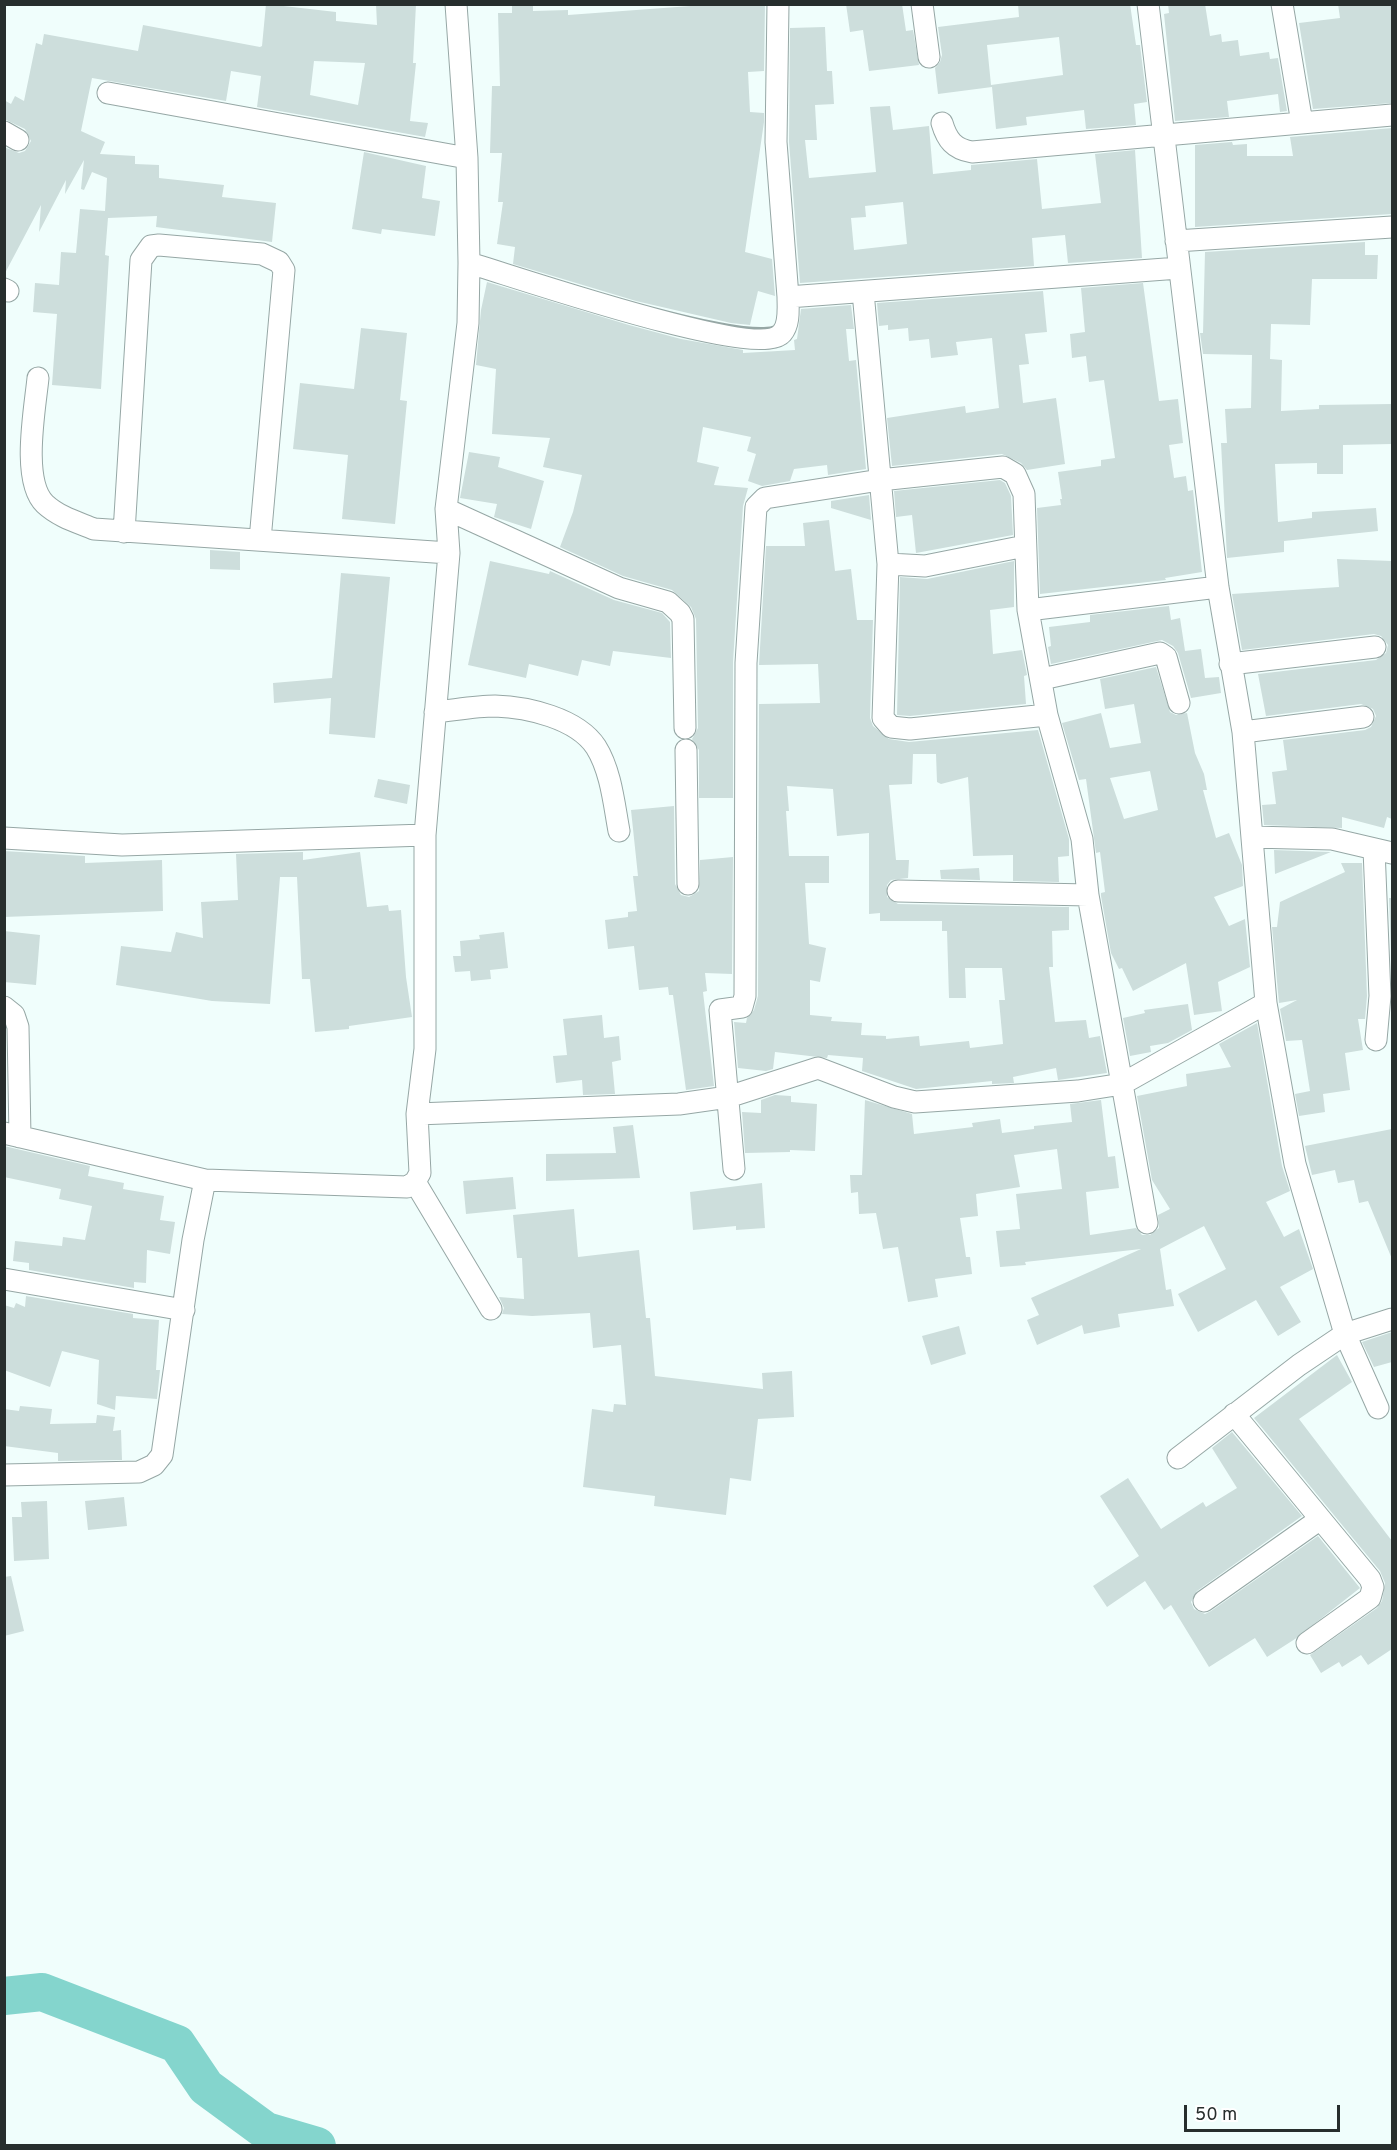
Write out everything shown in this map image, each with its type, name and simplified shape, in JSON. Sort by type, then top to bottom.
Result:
[{"type":"street","points":[[4,1007],[14,1015],[18,1027],[12,1135],[205,1180],[407,1187],[415,1182],[420,1173],[417,1114],[425,1049],[424,835],[449,552],[446,509],[468,323],[467,158],[456,4]]},
{"type":"street","points":[[469,263],[697,331],[744,340],[773,339],[782,333],[787,321],[788,297],[776,142],[778,4]]},
{"type":"street","points":[[922,4],[930,57]]},
{"type":"street","points":[[1148,4],[1218,587],[1243,732],[1266,1004],[1295,1164],[1345,1334],[1378,1408]]},
{"type":"street","points":[[1282,4],[1302,123]]},
{"type":"street","points":[[108,93],[467,158]]},
{"type":"street","points":[[942,123],[951,142],[961,150],[972,152],[1392,115]]},
{"type":"street","points":[[1176,241],[1392,227]]},
{"type":"street","points":[[124,532],[141,260],[151,246],[159,245],[262,254],[279,262],[284,270],[260,540]]},
{"type":"street","points":[[788,297],[1179,268]]},
{"type":"street","points":[[863,292],[888,564],[883,716],[886,723],[897,729],[910,729],[1047,715]]},
{"type":"street","points":[[38,378],[31,457],[35,483],[43,502],[58,515],[94,529],[124,532],[449,552]]},
{"type":"street","points":[[734,1169],[720,1010],[723,1007],[742,1006],[745,996],[746,663],[756,507],[765,498],[880,480],[990,467],[1011,469],[1021,484],[1024,494],[1028,610],[1047,715],[1082,839],[1088,895],[1147,1223]]},
{"type":"street","points":[[446,509],[619,588],[675,606],[683,619],[685,728]]},
{"type":"street","points":[[888,564],[925,566],[1025,546]]},
{"type":"street","points":[[1028,610],[1218,587]]},
{"type":"street","points":[[1230,664],[1375,647]]},
{"type":"street","points":[[1042,679],[1160,653],[1166,657],[1179,703]]},
{"type":"street","points":[[435,712],[494,706],[520,709],[579,728],[596,747],[600,757],[611,786],[619,831]]},
{"type":"street","points":[[1243,732],[1363,717]]},
{"type":"street","points":[[686,750],[688,884]]},
{"type":"street","points":[[4,838],[122,845],[424,835]]},
{"type":"street","points":[[1252,837],[1332,839],[1383,851],[1377,1040]]},
{"type":"street","points":[[897,891],[1088,895]]},
{"type":"street","points":[[417,1114],[640,1106],[728,1096],[818,1068],[894,1097],[915,1102],[1078,1091],[1122,1084],[1266,1004]]},
{"type":"street","points":[[4,1475],[139,1472],[154,1465],[162,1455],[205,1180]]},
{"type":"street","points":[[415,1182],[491,1309]]},
{"type":"street","points":[[4,1279],[184,1310]]},
{"type":"street","points":[[1178,1458],[1234,1414],[1345,1334],[1392,1319]]},
{"type":"street","points":[[1234,1414],[1319,1520],[1370,1579],[1372,1593],[1370,1598],[1307,1643]]},
{"type":"street","points":[[1204,1601],[1319,1520]]},
{"type":"building","points":[[266,4],[336,12],[336,21],[377,25],[376,4],[416,4],[413,63],[416,63],[410,121],[428,123],[425,137],[257,107],[261,76],[231,71],[226,101],[92,78],[81,131],[105,142],[100,154],[135,156],[135,164],[159,165],[159,178],[224,185],[222,197],[276,203],[272,242],[156,227],[157,216],[108,218],[105,255],[109,256],[101,389],[52,385],[57,314],[33,312],[35,283],[59,285],[61,252],[76,253],[80,209],[105,211],[107,178],[92,172],[84,190],[81,189],[84,160],[65,194],[66,180],[39,232],[41,205],[4,275],[4,147],[19,153],[25,151],[31,141],[25,129],[4,119],[4,100],[11,104],[15,96],[24,101],[36,43],[42,45],[44,34],[138,51],[143,25],[262,46]],"holes":[[[314,61],[365,63],[358,105],[310,95]]]},
{"type":"building","points":[[718,4],[765,4],[764,71],[748,72],[750,112],[764,113],[764,122],[745,252],[772,259],[775,296],[758,291],[750,325],[731,323],[636,301],[513,264],[515,247],[497,244],[503,202],[498,202],[502,153],[490,153],[492,86],[500,86],[498,13],[512,13],[512,5],[533,5],[533,11],[568,10],[568,15]]},
{"type":"building","points":[[846,4],[902,4],[906,31],[913,30],[919,65],[869,71],[863,30],[850,32]]},
{"type":"building","points":[[1018,4],[1130,4],[1136,45],[1140,45],[1147,102],[1134,104],[1136,125],[1086,129],[1084,110],[1026,117],[1027,125],[996,129],[992,87],[938,94],[935,68],[942,55],[938,27],[1019,17]],"holes":[[[1059,37],[1063,75],[991,85],[987,45]]]},
{"type":"building","points":[[1168,4],[1205,4],[1210,36],[1221,34],[1222,42],[1238,40],[1240,56],[1269,52],[1270,59],[1278,58],[1287,111],[1280,112],[1278,94],[1227,101],[1229,117],[1175,121],[1164,14],[1169,13]]},
{"type":"building","points":[[1338,4],[1392,4],[1392,103],[1313,109],[1299,23],[1340,18]]},
{"type":"building","points":[[825,27],[827,71],[832,71],[834,104],[815,105],[817,140],[805,140],[809,178],[876,172],[870,107],[890,106],[893,130],[929,126],[933,174],[971,170],[971,165],[1037,159],[1042,209],[1101,203],[1095,154],[1135,150],[1142,258],[1068,263],[1065,235],[1032,238],[1034,266],[800,283],[789,142],[790,28]],"holes":[[[903,202],[907,244],[854,250],[851,218],[866,217],[865,206]]]},
{"type":"building","points":[[1392,128],[1392,214],[1195,227],[1195,145],[1232,142],[1233,145],[1247,144],[1247,156],[1293,156],[1290,137]]},
{"type":"building","points":[[364,152],[426,166],[422,198],[440,201],[435,236],[382,229],[381,234],[352,229]]},
{"type":"building","points":[[1365,242],[1365,255],[1378,255],[1377,279],[1312,279],[1310,325],[1271,324],[1270,359],[1282,360],[1281,411],[1319,409],[1319,405],[1392,404],[1392,444],[1343,445],[1343,474],[1317,474],[1317,463],[1275,464],[1278,522],[1312,518],[1312,512],[1376,508],[1378,531],[1284,541],[1284,552],[1227,558],[1221,443],[1227,443],[1225,409],[1251,408],[1252,355],[1203,354],[1200,333],[1203,333],[1205,252]]},
{"type":"building","points":[[487,282],[629,325],[681,339],[743,350],[743,353],[795,350],[794,340],[797,339],[801,309],[851,305],[854,329],[846,329],[849,361],[856,360],[866,469],[828,475],[827,465],[794,469],[790,481],[762,486],[748,481],[756,454],[747,451],[751,437],[703,427],[697,462],[719,467],[714,485],[748,488],[743,506],[733,662],[733,798],[699,798],[699,750],[692,739],[698,728],[696,619],[691,607],[672,590],[623,576],[560,547],[573,512],[582,475],[543,467],[550,438],[492,434],[496,369],[476,365],[481,310]]},
{"type":"building","points":[[1143,283],[1159,401],[1178,399],[1183,443],[1169,445],[1174,478],[1186,476],[1188,491],[1193,490],[1202,572],[1165,578],[1166,580],[1040,594],[1037,508],[1061,505],[1058,472],[1101,466],[1101,460],[1115,458],[1104,380],[1089,382],[1086,356],[1072,358],[1070,334],[1085,332],[1081,288]]},
{"type":"building","points":[[1043,291],[1047,332],[1025,334],[1029,364],[1019,365],[1023,403],[1056,398],[1065,464],[1027,470],[1021,463],[1002,454],[892,466],[887,418],[965,406],[966,413],[999,408],[992,338],[956,342],[958,355],[931,358],[929,339],[909,341],[908,328],[888,330],[888,325],[879,326],[877,303]]},
{"type":"building","points":[[361,328],[407,333],[400,400],[407,401],[395,524],[342,519],[348,455],[293,449],[300,383],[354,389]]},
{"type":"building","points":[[469,452],[500,457],[498,467],[544,481],[531,529],[494,517],[497,504],[460,498]]},
{"type":"building","points":[[1000,480],[1005,483],[1011,496],[1013,535],[916,553],[912,515],[896,517],[894,491]]},
{"type":"building","points":[[869,495],[871,520],[831,508],[831,501]]},
{"type":"building","points":[[829,520],[835,571],[851,569],[857,620],[873,620],[870,718],[873,726],[889,739],[909,742],[1038,730],[1069,839],[1069,856],[1058,857],[1059,882],[1013,881],[1013,855],[973,856],[968,777],[941,784],[937,782],[936,754],[913,754],[912,784],[889,785],[896,860],[909,860],[908,878],[891,880],[887,885],[887,897],[898,904],[1069,907],[1069,930],[1052,931],[1053,967],[1049,967],[1055,1022],[1086,1020],[1089,1038],[1100,1036],[1107,1073],[1058,1080],[1056,1068],[1013,1077],[1014,1083],[992,1084],[992,1081],[916,1089],[862,1071],[863,1058],[828,1055],[827,1058],[775,1052],[773,1069],[766,1071],[738,1068],[734,1022],[746,1023],[754,1010],[758,996],[759,704],[820,703],[818,664],[759,665],[766,546],[805,546],[803,523]],"holes":[[[787,786],[833,789],[837,836],[869,833],[869,914],[880,913],[880,921],[942,921],[942,931],[947,931],[949,998],[966,998],[965,968],[1002,968],[1005,1000],[999,1000],[1003,1044],[970,1048],[969,1041],[920,1046],[919,1036],[886,1039],[886,1036],[861,1035],[862,1023],[831,1021],[832,1017],[810,1015],[810,980],[820,982],[826,948],[809,944],[805,883],[829,883],[829,856],[789,856]]]},
{"type":"building","points":[[210,550],[240,552],[240,570],[210,569]]},
{"type":"building","points":[[1337,559],[1392,561],[1392,819],[1387,817],[1384,828],[1342,817],[1342,828],[1264,825],[1262,805],[1276,804],[1272,772],[1287,770],[1283,740],[1365,730],[1371,727],[1376,716],[1373,709],[1361,704],[1266,716],[1258,674],[1376,660],[1386,653],[1388,645],[1381,636],[1374,634],[1242,650],[1232,594],[1339,587]]},
{"type":"building","points":[[490,561],[549,574],[550,571],[614,600],[662,613],[670,622],[671,658],[613,651],[610,666],[582,660],[578,676],[529,664],[526,678],[468,665]]},
{"type":"building","points":[[1014,561],[1014,607],[990,610],[993,654],[1022,650],[1027,675],[1024,676],[1026,704],[910,716],[897,715],[900,577],[927,579]]},
{"type":"building","points":[[341,573],[390,577],[375,738],[329,734],[331,698],[274,703],[273,683],[332,678]]},
{"type":"building","points":[[1169,606],[1171,620],[1180,618],[1185,651],[1201,649],[1205,678],[1219,677],[1221,693],[1191,698],[1178,653],[1173,646],[1162,640],[1051,664],[1048,647],[1051,646],[1049,627],[1090,622],[1090,615]]},
{"type":"building","points":[[1156,667],[1170,712],[1176,715],[1187,713],[1195,753],[1204,774],[1207,790],[1203,790],[1216,838],[1229,833],[1242,865],[1243,886],[1214,897],[1229,926],[1245,919],[1250,967],[1218,982],[1222,1011],[1194,1015],[1186,963],[1133,991],[1122,968],[1119,969],[1111,953],[1101,896],[1101,893],[1105,892],[1100,852],[1096,853],[1086,779],[1079,780],[1062,723],[1101,713],[1110,748],[1141,743],[1134,704],[1105,709],[1100,679]],"holes":[[[1150,771],[1158,810],[1124,819],[1110,778]]]},
{"type":"building","points":[[378,779],[410,785],[407,804],[374,797]]},
{"type":"building","points":[[674,806],[675,884],[681,895],[689,897],[699,891],[700,860],[733,857],[732,974],[705,973],[707,991],[703,992],[714,1086],[686,1090],[673,995],[669,995],[668,987],[639,990],[634,946],[608,949],[605,920],[628,917],[628,912],[637,911],[633,876],[638,876],[631,810]]},
{"type":"building","points":[[1274,850],[1330,852],[1331,852],[1275,874]]},
{"type":"building","points":[[4,851],[85,856],[85,863],[162,860],[163,911],[4,917]]},
{"type":"building","points":[[303,852],[303,860],[360,852],[367,907],[388,905],[389,911],[401,910],[406,977],[412,1017],[349,1026],[349,1029],[315,1032],[310,979],[302,979],[297,877],[280,877],[270,1004],[212,1001],[116,985],[121,946],[171,952],[176,932],[203,938],[201,902],[238,900],[236,854]]},
{"type":"building","points":[[1341,863],[1362,863],[1367,996],[1365,1019],[1358,1019],[1363,1050],[1345,1053],[1350,1090],[1323,1094],[1325,1112],[1299,1116],[1295,1094],[1310,1091],[1302,1040],[1286,1041],[1280,1009],[1297,1000],[1279,1003],[1272,927],[1277,927],[1280,902],[1345,872]]},
{"type":"building","points":[[979,868],[980,880],[941,879],[940,870]]},
{"type":"building","points":[[1389,898],[1392,898],[1392,977]]},
{"type":"building","points":[[4,931],[40,935],[36,985],[4,982]]},
{"type":"building","points":[[504,932],[508,968],[490,970],[491,979],[471,981],[470,971],[455,972],[453,956],[461,956],[460,941],[480,939],[479,935]]},
{"type":"building","points":[[1188,1004],[1192,1030],[1168,1043],[1150,1046],[1151,1052],[1130,1056],[1123,1018],[1145,1013],[1144,1010]]},
{"type":"building","points":[[602,1015],[604,1038],[619,1036],[621,1060],[612,1062],[615,1094],[583,1095],[582,1080],[556,1083],[553,1056],[567,1055],[563,1019]]},
{"type":"building","points":[[1257,1023],[1282,1166],[1290,1191],[1266,1202],[1284,1237],[1299,1229],[1313,1269],[1280,1287],[1301,1322],[1278,1336],[1256,1300],[1198,1332],[1178,1294],[1226,1269],[1204,1226],[1160,1249],[1166,1290],[1171,1289],[1174,1306],[1118,1314],[1120,1327],[1084,1334],[1082,1325],[1037,1345],[1027,1320],[1039,1315],[1031,1298],[1141,1249],[1000,1267],[996,1231],[1020,1229],[1016,1194],[1062,1189],[1057,1149],[1014,1155],[1020,1187],[976,1194],[978,1216],[960,1218],[966,1257],[970,1257],[972,1274],[935,1279],[938,1297],[908,1302],[898,1247],[883,1249],[876,1213],[859,1214],[858,1192],[851,1193],[850,1175],[862,1175],[865,1100],[912,1114],[914,1134],[973,1127],[972,1123],[1000,1119],[1002,1133],[1034,1129],[1034,1126],[1072,1122],[1070,1104],[1101,1100],[1108,1157],[1115,1156],[1119,1188],[1086,1192],[1090,1235],[1136,1228],[1142,1235],[1150,1235],[1159,1228],[1158,1215],[1170,1209],[1152,1180],[1137,1096],[1187,1086],[1186,1074],[1231,1067],[1219,1044]]},
{"type":"building","points":[[775,1095],[791,1096],[791,1102],[817,1104],[815,1151],[745,1153],[742,1112],[761,1113],[761,1100]]},
{"type":"building","points":[[633,1125],[640,1178],[546,1181],[546,1154],[616,1153],[613,1127]]},
{"type":"building","points":[[1392,1129],[1392,1259],[1368,1201],[1359,1203],[1354,1180],[1338,1183],[1335,1170],[1312,1175],[1305,1146]]},
{"type":"building","points":[[4,1146],[90,1166],[88,1176],[124,1183],[123,1189],[164,1196],[160,1220],[175,1222],[170,1254],[147,1250],[146,1283],[134,1282],[134,1288],[29,1270],[29,1263],[13,1261],[15,1241],[62,1246],[63,1237],[85,1240],[92,1206],[59,1199],[61,1189],[4,1177]]},
{"type":"building","points":[[513,1177],[516,1209],[466,1214],[463,1181]]},
{"type":"building","points":[[762,1183],[765,1228],[736,1230],[736,1226],[693,1230],[690,1192]]},
{"type":"building","points":[[574,1209],[578,1257],[639,1250],[646,1318],[650,1318],[655,1376],[763,1389],[762,1373],[792,1371],[794,1417],[758,1419],[751,1481],[730,1478],[726,1515],[654,1506],[655,1496],[583,1487],[592,1409],[613,1412],[614,1404],[626,1405],[621,1345],[593,1348],[590,1313],[532,1316],[502,1314],[504,1308],[499,1297],[524,1299],[522,1258],[517,1258],[513,1215]]},
{"type":"building","points":[[26,1296],[133,1314],[133,1318],[159,1320],[156,1370],[160,1370],[157,1399],[116,1396],[115,1410],[97,1404],[99,1360],[62,1351],[50,1387],[4,1370],[4,1305],[14,1308],[16,1303],[25,1307]]},
{"type":"building","points":[[959,1326],[966,1354],[931,1365],[922,1336]]},
{"type":"building","points":[[1392,1332],[1392,1362],[1374,1367],[1362,1342]]},
{"type":"building","points":[[1337,1355],[1352,1382],[1299,1419],[1392,1541],[1392,1649],[1368,1665],[1361,1655],[1342,1667],[1339,1662],[1321,1673],[1310,1655],[1377,1608],[1382,1601],[1385,1583],[1380,1571],[1254,1418]]},
{"type":"building","points":[[20,1406],[52,1409],[50,1424],[96,1423],[97,1415],[115,1417],[113,1431],[121,1430],[122,1460],[58,1461],[58,1453],[4,1446],[4,1409],[19,1411]]},
{"type":"building","points":[[1232,1432],[1302,1516],[1197,1591],[1191,1602],[1194,1609],[1205,1614],[1211,1611],[1318,1536],[1360,1588],[1295,1639],[1267,1657],[1255,1638],[1209,1667],[1171,1605],[1164,1610],[1145,1581],[1107,1607],[1093,1586],[1139,1556],[1100,1496],[1128,1478],[1161,1529],[1203,1502],[1206,1507],[1237,1488],[1212,1448]]},
{"type":"building","points":[[124,1497],[127,1526],[88,1530],[85,1501]]},
{"type":"building","points":[[47,1501],[49,1559],[14,1561],[12,1517],[22,1517],[21,1502]]},
{"type":"building","points":[[11,1576],[24,1631],[4,1636],[4,1577]]},
{"type":"waterway","points":[[4,1996],[42,1992],[177,2044],[206,2087],[266,2131],[317,2146]]}]
